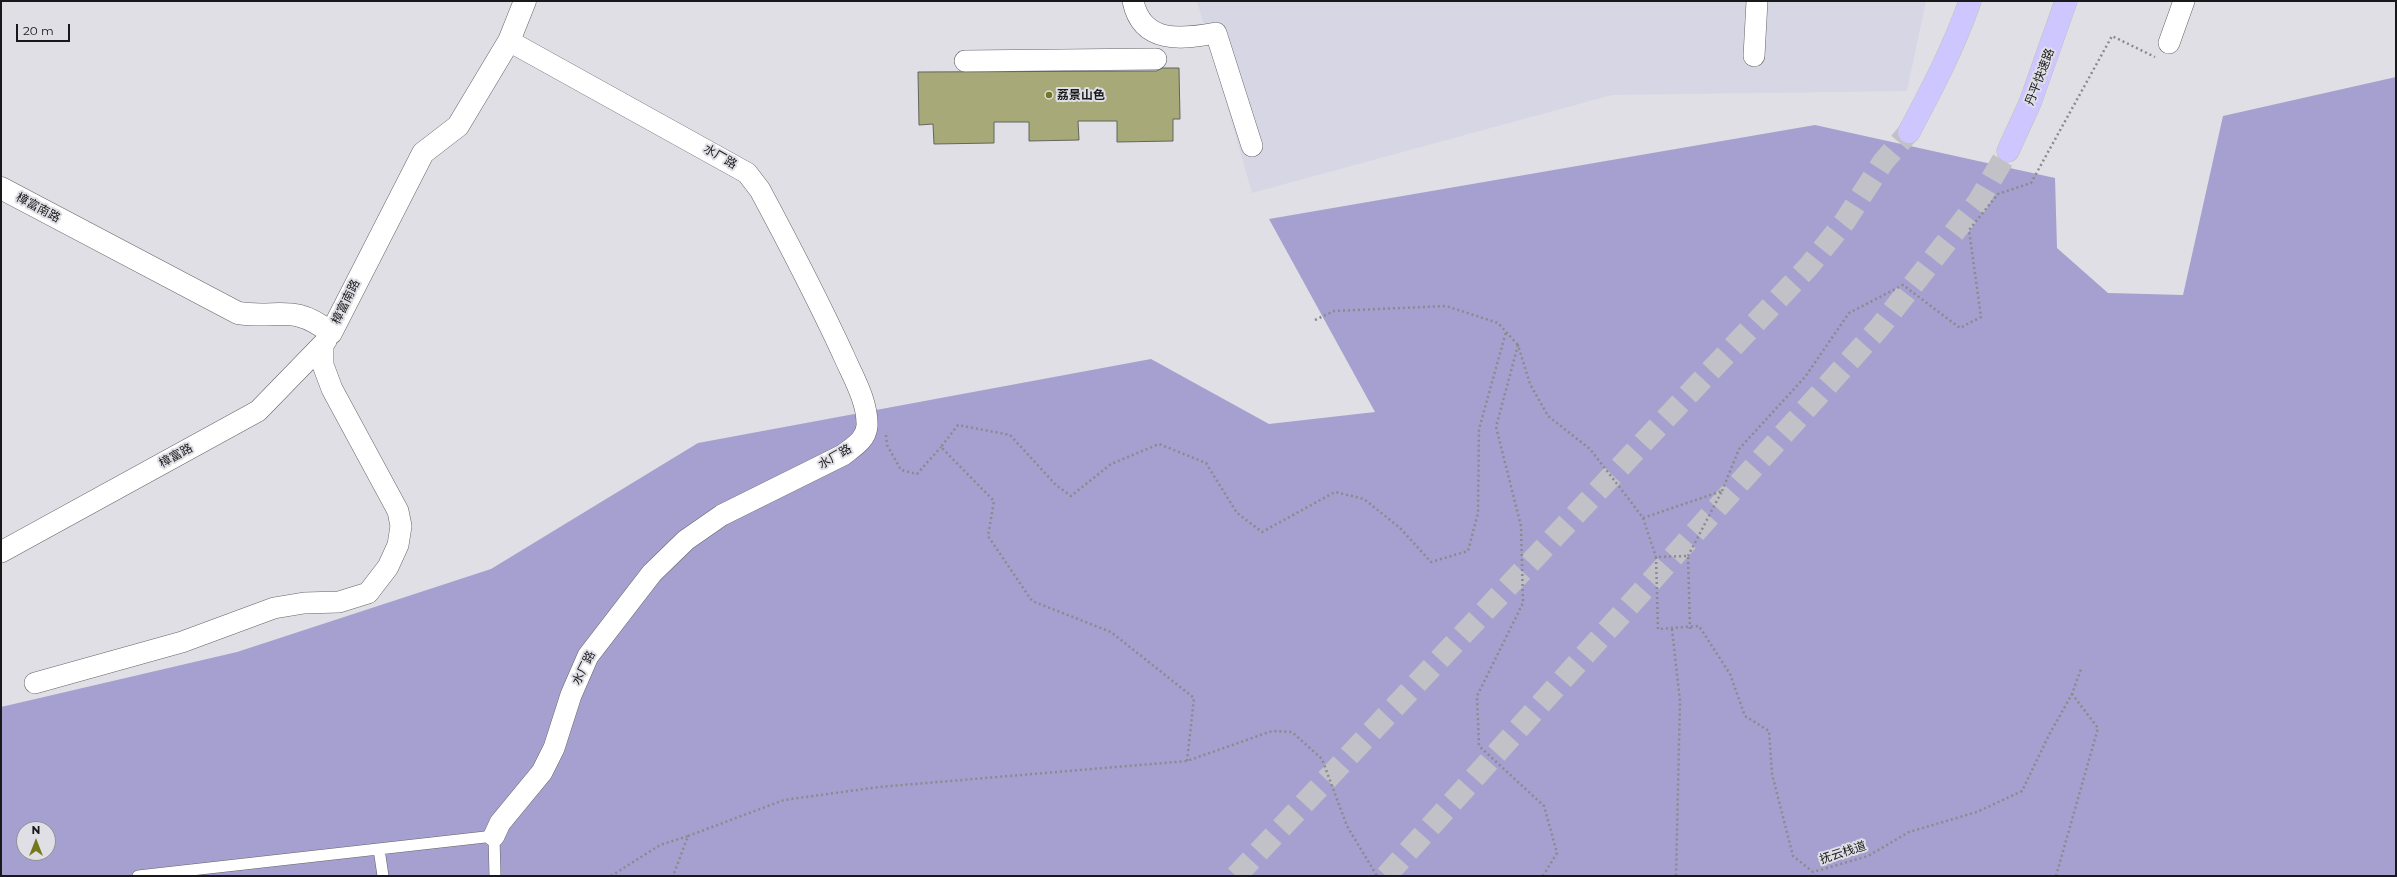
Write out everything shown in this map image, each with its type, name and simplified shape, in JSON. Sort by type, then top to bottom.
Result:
[{"type":"highway","points":[[1909,132],[1935,84],[1970,1]]},
{"type":"highway","name":"丹平快速路","points":[[2008,151],[2030,103],[2050,51],[2066,1]]},
{"type":"highway","points":[[2050,51],[2074,1]]},
{"type":"street","name":"樟富南路","points":[[327,340],[423,153],[458,126],[509,41],[525,1]]},
{"type":"street","points":[[1133,1],[1140,19],[1151,30],[1163,37],[1189,38],[1216,33],[1252,146]]},
{"type":"street","points":[[1754,56],[1757,1]]},
{"type":"street","points":[[2169,43],[2184,1]]},
{"type":"street","name":"水厂路","points":[[494,836],[500,824],[542,772],[554,748],[571,695],[588,656],[652,573],[686,540],[722,515],[843,455],[861,442],[867,426],[865,411],[858,388],[831,327],[760,190],[747,173],[509,41]]},
{"type":"street","points":[[965,61],[1156,59]]},
{"type":"street","name":"樟富南路","points":[[1,188],[238,313],[254,315],[293,313],[318,323],[327,340]]},
{"type":"street","points":[[35,683],[182,642],[274,608],[304,603],[339,602],[368,593],[388,566],[398,545],[401,526],[398,511],[332,388],[323,365],[327,340]]},
{"type":"street","name":"樟富路","points":[[1,552],[258,411],[327,340]]},
{"type":"lane","points":[[138,876],[494,836],[495,876]]},
{"type":"lane","points":[[379,849],[383,876]]},
{"type":"path","points":[[1315,320],[1334,311],[1446,306],[1498,323],[1518,345],[1530,384],[1548,416],[1590,449],[1643,518],[1656,557],[1658,629],[1690,629],[1688,556],[1722,491],[1739,449],[1805,377],[1849,314],[1902,285],[1960,328],[1981,317],[1969,230],[1998,194],[2032,184],[2112,36],[2162,60],[2169,43]]},
{"type":"path","points":[[885,431],[887,445],[901,470],[917,474],[958,425],[1010,435],[1056,485],[1071,496],[1111,464],[1159,444],[1206,463],[1237,513],[1262,532],[1335,492],[1364,499],[1400,528],[1431,562],[1468,551],[1478,512],[1479,429],[1506,332]]},
{"type":"path","points":[[1518,345],[1496,427],[1521,526],[1523,603],[1477,696],[1479,746],[1544,806],[1557,854],[1543,876]]},
{"type":"path","points":[[941,447],[994,501],[988,536],[1032,601],[1111,632],[1194,698],[1187,761]]},
{"type":"path","points":[[1643,518],[1722,491]]},
{"type":"path","points":[[1656,557],[1688,556]]},
{"type":"path","name":"抚云栈道","points":[[1690,629],[1699,626],[1730,674],[1745,716],[1769,731],[1772,774],[1793,856],[1813,872],[1868,856],[1909,832],[1977,812],[2022,792],[2049,735],[2072,694],[2080,669]]},
{"type":"path","points":[[1672,629],[1680,701],[1676,876]]},
{"type":"path","points":[[2056,876],[2098,728],[2072,694]]},
{"type":"path","points":[[611,876],[660,845],[784,800],[879,787],[1187,761],[1272,731],[1292,732],[1322,759],[1347,826],[1377,876]]},
{"type":"path","points":[[673,876],[688,836]]},
{"type":"shaded area","points":[[1197,1],[1926,1],[1907,91],[1612,95],[1252,193]]},
{"type":"shaded area","points":[[2396,77],[2396,876],[1,876],[1,707],[237,652],[491,569],[698,443],[1151,359],[1269,424],[1375,412],[1269,219],[1815,125],[2055,178],[2057,248],[2108,293],[2183,295],[2223,116]]},
{"type":"building","name":"荔景山色","points":[[1163,68],[1179,68],[1180,119],[1173,119],[1173,141],[1117,142],[1117,121],[1078,121],[1079,140],[1029,141],[1029,122],[994,122],[994,143],[934,144],[933,124],[919,125],[918,72],[1156,71]]},
{"type":"tunnel","points":[[1236,876],[1809,266],[1845,221],[1883,162],[1909,132]]},
{"type":"tunnel","points":[[1386,876],[1879,328],[1978,202],[2008,151]]},
{"type":"place","name":"荔景山色","points":[[1049,95]]}]
